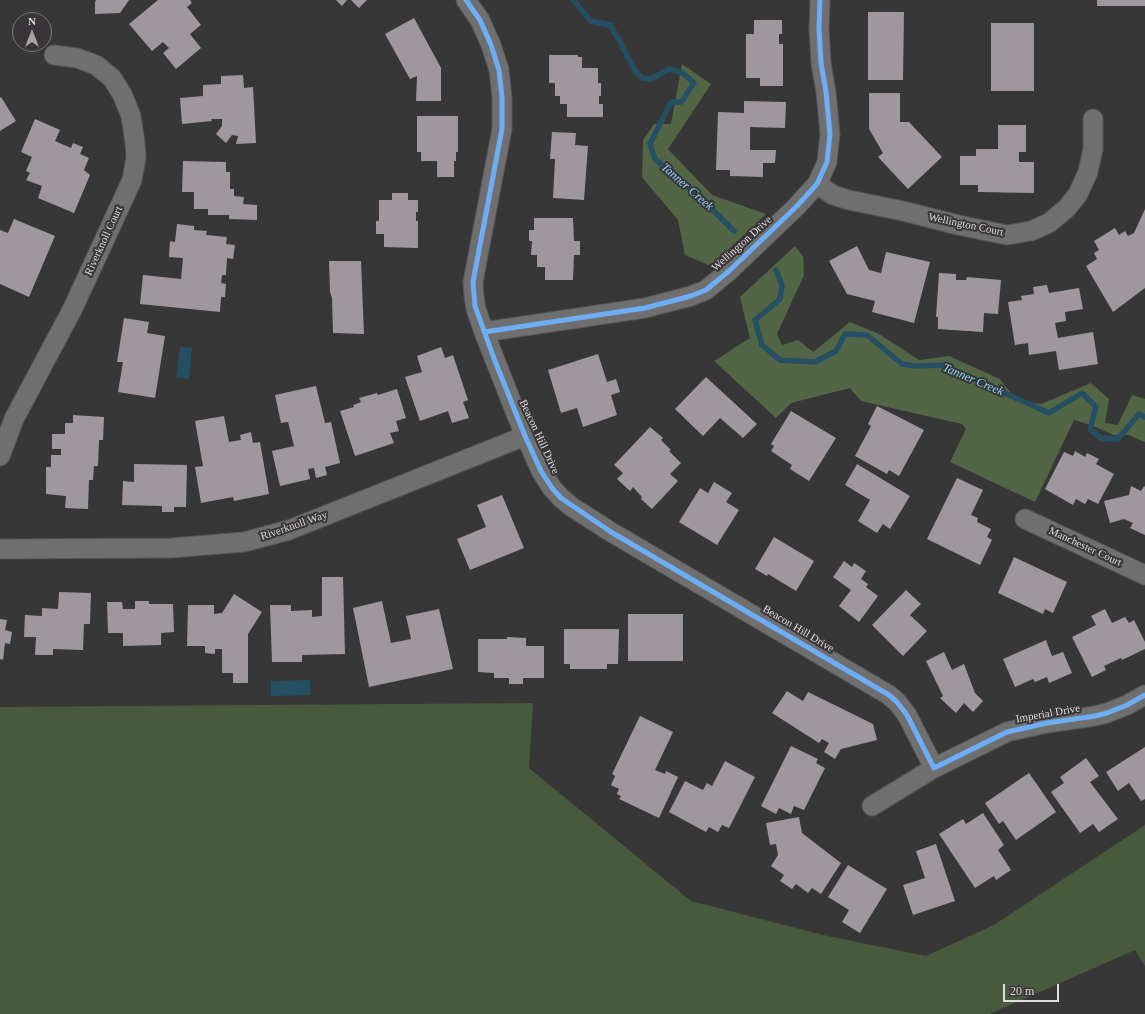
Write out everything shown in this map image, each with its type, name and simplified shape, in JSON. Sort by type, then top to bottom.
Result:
[{"type":"street","name":"Beacon Hill Drive","points":[[466,0],[480,20],[491,45],[498,70],[502,97],[502,129],[473,282],[476,309],[525,436],[541,471],[560,498],[572,507],[611,532],[889,695],[897,702],[907,715],[934,768]]},
{"type":"street","name":"Wellington Drive","points":[[484,332],[645,308],[691,296],[706,290],[796,208],[817,184],[827,162],[830,134],[826,92],[820,63],[820,0]]},
{"type":"street","name":"Riverknoll Court","points":[[0,456],[14,419],[73,308],[132,180],[136,158],[131,116],[122,94],[112,78],[96,65],[77,58],[54,55]]},
{"type":"street","name":"Wellington Court","points":[[817,184],[833,195],[849,200],[903,211],[958,225],[1007,235],[1031,231],[1049,223],[1067,208],[1078,194],[1090,164],[1093,149],[1094,119]]},
{"type":"street","name":"Riverknoll Way","points":[[0,549],[171,548],[244,542],[289,530],[525,436]]},
{"type":"street","name":"Manchester Court","points":[[1025,519],[1145,575]]},
{"type":"street","name":"Imperial Drive","points":[[872,806],[934,768],[1007,732],[1041,724],[1108,713],[1145,695]]},
{"type":"green space","points":[[682,64],[711,84],[668,149],[712,195],[766,214],[711,266],[685,255],[678,220],[642,177],[643,140],[654,124],[671,124]]},
{"type":"green space","points":[[795,246],[803,256],[804,275],[777,334],[782,345],[798,340],[813,352],[850,322],[879,334],[919,360],[949,356],[1000,379],[1016,400],[1041,404],[1091,383],[1109,399],[1105,423],[1118,425],[1132,395],[1145,399],[1145,442],[1129,435],[1113,435],[1091,425],[1074,420],[1035,502],[950,462],[966,429],[962,424],[861,401],[850,388],[791,403],[776,418],[714,361],[750,338],[740,297]]},
{"type":"green space","points":[[533,703],[529,768],[691,901],[823,935],[926,956],[994,925],[1145,825],[1145,966],[1135,950],[990,1014],[0,1014],[0,707]]},
{"type":"water","points":[[180,347],[192,348],[189,379],[176,378]]},
{"type":"water","points":[[310,680],[310,695],[271,696],[271,681]]},
{"type":"building","points":[[96,0],[129,0],[120,13],[95,14]]},
{"type":"building","points":[[158,0],[190,0],[192,3],[187,7],[201,25],[190,34],[201,48],[176,69],[163,53],[169,48],[163,42],[152,51],[129,24]]},
{"type":"building","points":[[336,0],[347,0],[342,6]]},
{"type":"building","points":[[351,0],[367,0],[359,8]]},
{"type":"building","points":[[1097,0],[1145,0],[1145,6],[1097,6]]},
{"type":"building","points":[[868,12],[904,12],[903,80],[868,80]]},
{"type":"building","points":[[414,18],[441,68],[441,101],[416,101],[417,76],[410,79],[385,34]]},
{"type":"building","points":[[754,20],[782,20],[782,34],[779,34],[779,44],[783,44],[783,86],[760,86],[760,78],[746,78],[746,34],[754,34]]},
{"type":"building","points":[[991,23],[1034,23],[1034,91],[991,91]]},
{"type":"building","points":[[549,55],[578,55],[578,57],[582,57],[582,68],[598,68],[598,83],[601,83],[601,96],[599,96],[599,104],[603,104],[603,117],[567,117],[567,104],[560,104],[560,96],[555,96],[555,83],[549,83]]},
{"type":"building","points":[[243,75],[244,88],[253,87],[256,143],[236,144],[238,136],[232,135],[226,143],[216,134],[222,126],[222,119],[211,119],[212,121],[182,124],[180,98],[203,96],[203,85],[221,84],[221,76]]},
{"type":"building","points":[[869,93],[900,93],[900,122],[909,122],[942,157],[908,189],[878,157],[883,153],[869,129]]},
{"type":"building","points":[[1,97],[16,121],[0,131],[0,98]]},
{"type":"building","points":[[744,101],[786,102],[785,128],[750,127],[750,150],[776,150],[775,163],[763,163],[763,177],[730,176],[730,170],[716,170],[718,112],[744,113]]},
{"type":"building","points":[[417,116],[458,116],[458,152],[456,152],[456,161],[454,161],[454,177],[437,177],[437,161],[421,161],[421,152],[417,152]]},
{"type":"building","points":[[35,119],[60,130],[55,141],[71,148],[73,143],[83,147],[80,154],[89,158],[84,170],[90,175],[74,213],[38,198],[42,186],[26,180],[30,173],[26,171],[32,157],[21,152]]},
{"type":"building","points":[[998,125],[1026,125],[1026,152],[1019,152],[1019,162],[1034,162],[1034,193],[978,192],[978,185],[960,185],[960,156],[976,156],[976,149],[998,149]]},
{"type":"building","points":[[552,132],[576,133],[575,145],[588,146],[584,200],[553,198],[555,159],[550,159]]},
{"type":"building","points":[[183,161],[226,162],[226,172],[230,172],[230,189],[234,189],[234,196],[244,197],[243,204],[257,205],[257,220],[229,219],[229,215],[208,215],[208,209],[194,209],[194,192],[182,192]]},
{"type":"building","points":[[392,193],[408,193],[408,200],[418,200],[416,221],[418,221],[418,248],[384,247],[384,234],[376,234],[376,221],[379,221],[379,200],[392,200]]},
{"type":"building","points":[[1145,209],[1145,288],[1113,312],[1086,266],[1097,259],[1094,253],[1099,250],[1094,241],[1115,228],[1119,235],[1125,231],[1128,236],[1134,233]]},
{"type":"building","points":[[534,218],[573,218],[574,241],[580,241],[580,255],[574,255],[573,280],[545,280],[545,267],[537,267],[537,255],[531,255],[532,241],[529,241],[529,230],[534,230]]},
{"type":"building","points":[[14,219],[55,236],[29,297],[0,284],[0,230],[8,233]]},
{"type":"building","points":[[177,224],[194,226],[194,230],[207,231],[206,235],[227,237],[226,244],[235,245],[233,259],[227,258],[226,275],[222,275],[221,283],[226,284],[225,297],[221,297],[220,312],[140,304],[143,275],[181,279],[183,258],[169,257],[170,241],[175,242]]},
{"type":"building","points":[[857,246],[869,270],[881,273],[886,252],[930,262],[914,323],[872,312],[875,301],[847,294],[829,261]]},
{"type":"building","points":[[329,261],[361,261],[364,334],[333,333]]},
{"type":"building","points":[[939,273],[956,274],[956,280],[966,280],[967,277],[1001,280],[998,314],[984,313],[983,332],[938,329],[938,317],[936,317]]},
{"type":"building","points":[[1047,285],[1049,293],[1079,288],[1083,309],[1065,312],[1066,321],[1055,323],[1058,338],[1093,332],[1098,364],[1059,370],[1056,351],[1029,355],[1028,343],[1015,345],[1008,302],[1022,300],[1021,296],[1034,294],[1033,287]]},
{"type":"building","points":[[124,318],[149,322],[147,333],[165,336],[155,398],[118,392],[123,362],[117,362]]},
{"type":"building","points":[[441,347],[445,358],[453,355],[468,400],[463,402],[469,418],[452,423],[448,411],[420,421],[405,377],[422,372],[417,356]]},
{"type":"building","points":[[598,354],[607,382],[616,379],[620,392],[611,395],[617,415],[583,427],[577,408],[561,413],[548,370]]},
{"type":"building","points":[[706,377],[757,424],[743,438],[720,418],[703,436],[675,409]]},
{"type":"building","points":[[316,386],[325,423],[331,422],[340,463],[325,467],[327,475],[316,478],[314,468],[308,469],[310,479],[280,486],[272,451],[294,446],[288,422],[281,423],[275,395]]},
{"type":"building","points":[[397,389],[406,418],[396,421],[399,431],[390,433],[394,443],[355,456],[340,411],[354,407],[353,405],[361,402],[359,398],[377,393],[378,395]]},
{"type":"building","points":[[877,406],[924,430],[899,476],[889,470],[887,474],[855,456],[871,426],[868,424]]},
{"type":"building","points":[[791,411],[836,438],[809,481],[790,469],[792,465],[771,451],[774,446],[771,444]]},
{"type":"building","points":[[73,415],[104,417],[103,440],[99,440],[98,466],[94,466],[93,480],[89,480],[88,509],[65,508],[66,496],[46,494],[46,467],[51,467],[51,455],[61,455],[61,449],[52,449],[52,434],[65,434],[65,423],[73,423]]},
{"type":"building","points":[[224,416],[229,442],[241,440],[240,435],[251,432],[253,443],[260,442],[269,494],[234,501],[233,497],[201,503],[195,467],[203,466],[195,421]]},
{"type":"building","points":[[650,427],[663,438],[661,440],[681,463],[670,474],[678,481],[652,509],[641,499],[642,497],[633,487],[630,491],[617,479],[623,473],[614,465]]},
{"type":"building","points":[[1075,451],[1085,457],[1087,453],[1099,459],[1096,464],[1114,474],[1098,504],[1088,499],[1085,504],[1076,499],[1073,505],[1045,489],[1064,452],[1073,456]]},
{"type":"building","points":[[134,464],[187,465],[186,507],[174,507],[174,512],[162,512],[162,506],[122,505],[123,481],[134,482]]},
{"type":"building","points":[[857,464],[910,496],[890,529],[883,524],[877,533],[858,521],[870,500],[845,485]]},
{"type":"building","points":[[957,478],[983,490],[971,515],[978,518],[977,522],[991,529],[987,537],[992,540],[980,565],[927,539]]},
{"type":"building","points":[[714,482],[732,493],[726,502],[739,510],[717,545],[679,522],[700,488],[708,493]]},
{"type":"building","points":[[1131,486],[1141,491],[1144,486],[1145,487],[1145,535],[1130,528],[1133,523],[1124,519],[1110,523],[1104,501],[1129,495]]},
{"type":"building","points":[[502,495],[524,548],[470,570],[457,539],[486,527],[477,505]]},
{"type":"building","points":[[774,537],[814,561],[796,591],[768,574],[767,576],[755,569]]},
{"type":"building","points":[[1014,557],[1067,582],[1053,613],[1045,609],[1043,614],[998,593]]},
{"type":"building","points":[[844,561],[852,567],[854,563],[866,571],[861,579],[868,584],[866,587],[878,596],[859,622],[839,606],[851,590],[833,577]]},
{"type":"building","points":[[322,577],[343,577],[345,654],[302,655],[302,662],[272,662],[270,605],[291,605],[291,611],[312,610],[312,617],[322,616]]},
{"type":"building","points":[[906,590],[921,604],[910,615],[927,631],[903,656],[872,625]]},
{"type":"building","points":[[59,592],[91,593],[90,624],[84,624],[83,650],[53,649],[53,655],[35,655],[36,637],[24,637],[25,615],[42,616],[42,608],[58,609]]},
{"type":"building","points":[[234,594],[262,612],[248,634],[248,683],[233,683],[233,673],[222,673],[222,649],[215,649],[215,654],[205,653],[205,646],[187,646],[188,605],[214,605],[214,614],[222,613]]},
{"type":"building","points":[[135,601],[149,601],[149,604],[173,604],[174,632],[161,633],[161,645],[123,646],[123,633],[108,633],[107,602],[122,602],[123,609],[135,609]]},
{"type":"building","points":[[382,601],[391,643],[411,639],[406,616],[439,609],[453,669],[369,687],[353,608]]},
{"type":"building","points":[[1105,609],[1112,623],[1125,617],[1129,623],[1134,620],[1145,642],[1145,649],[1122,660],[1121,658],[1104,666],[1106,670],[1092,677],[1072,637],[1096,625],[1091,616]]},
{"type":"building","points":[[628,614],[683,614],[683,661],[628,661]]},
{"type":"building","points":[[0,619],[7,620],[5,630],[12,632],[10,644],[5,643],[3,660],[0,659]]},
{"type":"building","points":[[564,629],[619,629],[618,664],[607,664],[607,669],[570,669],[570,664],[564,664]]},
{"type":"building","points":[[507,637],[526,638],[526,646],[544,646],[544,678],[523,678],[523,684],[509,684],[509,678],[494,678],[494,673],[478,672],[478,639],[507,639]]},
{"type":"building","points":[[1046,640],[1052,656],[1063,652],[1072,673],[1049,683],[1047,677],[1035,682],[1033,679],[1015,687],[1003,659]]},
{"type":"building","points":[[944,652],[952,670],[964,664],[975,693],[983,701],[973,712],[964,703],[956,713],[940,698],[943,696],[926,661]]},
{"type":"building","points":[[787,691],[803,701],[808,692],[873,724],[877,740],[841,749],[835,759],[824,752],[829,743],[822,739],[819,743],[772,713]]},
{"type":"building","points":[[640,716],[673,732],[655,770],[665,774],[666,771],[678,777],[659,818],[619,799],[621,796],[617,794],[619,789],[611,785],[615,776],[612,774]]},
{"type":"building","points":[[791,746],[818,759],[816,763],[825,768],[804,810],[794,806],[791,814],[779,808],[776,814],[761,806]]},
{"type":"building","points":[[1145,747],[1145,799],[1141,801],[1129,783],[1118,791],[1106,772]]},
{"type":"building","points":[[1086,758],[1099,776],[1090,782],[1118,819],[1099,832],[1093,824],[1080,833],[1051,792],[1064,783],[1060,777]]},
{"type":"building","points":[[725,761],[755,777],[729,828],[722,825],[718,832],[709,827],[706,832],[669,812],[685,781],[703,790],[707,783],[712,786]]},
{"type":"building","points":[[1029,773],[1056,812],[1016,840],[1003,821],[999,824],[985,803]]},
{"type":"building","points":[[983,813],[1004,845],[998,850],[1011,870],[996,880],[994,876],[975,888],[939,834],[963,819],[966,824]]},
{"type":"building","points":[[799,817],[802,833],[841,863],[821,894],[812,888],[808,893],[796,884],[792,889],[780,881],[784,875],[771,866],[778,855],[776,844],[770,845],[766,823]]},
{"type":"building","points":[[936,844],[955,901],[913,915],[903,885],[925,878],[916,851]]},
{"type":"building","points":[[848,865],[887,889],[860,933],[842,922],[849,910],[828,897]]},
{"type":"waterway","name":"Tanner Creek","points":[[573,0],[591,21],[610,25],[635,71],[642,78],[651,79],[669,69],[683,73],[694,83],[681,102],[671,102],[650,144],[655,159],[706,203],[734,231]]},
{"type":"waterway","name":"Tanner Creek","points":[[776,270],[782,285],[780,299],[755,320],[762,345],[780,360],[815,362],[836,351],[845,334],[867,335],[902,364],[916,366],[942,365],[1049,413],[1082,393],[1096,407],[1090,429],[1101,438],[1118,439],[1139,414],[1145,417]]},
{"type":"cycle path","points":[[466,0],[480,20],[491,45],[499,70],[502,97],[502,129],[473,282],[475,306],[525,436],[541,471],[552,488],[561,498],[611,532],[889,695],[897,702],[907,715],[934,768],[1007,732],[1047,723],[1107,713],[1127,705],[1145,695]]},
{"type":"cycle path","points":[[484,332],[645,308],[691,296],[706,290],[729,271],[796,207],[817,184],[827,162],[830,134],[826,92],[821,63],[819,29],[820,0]]}]
